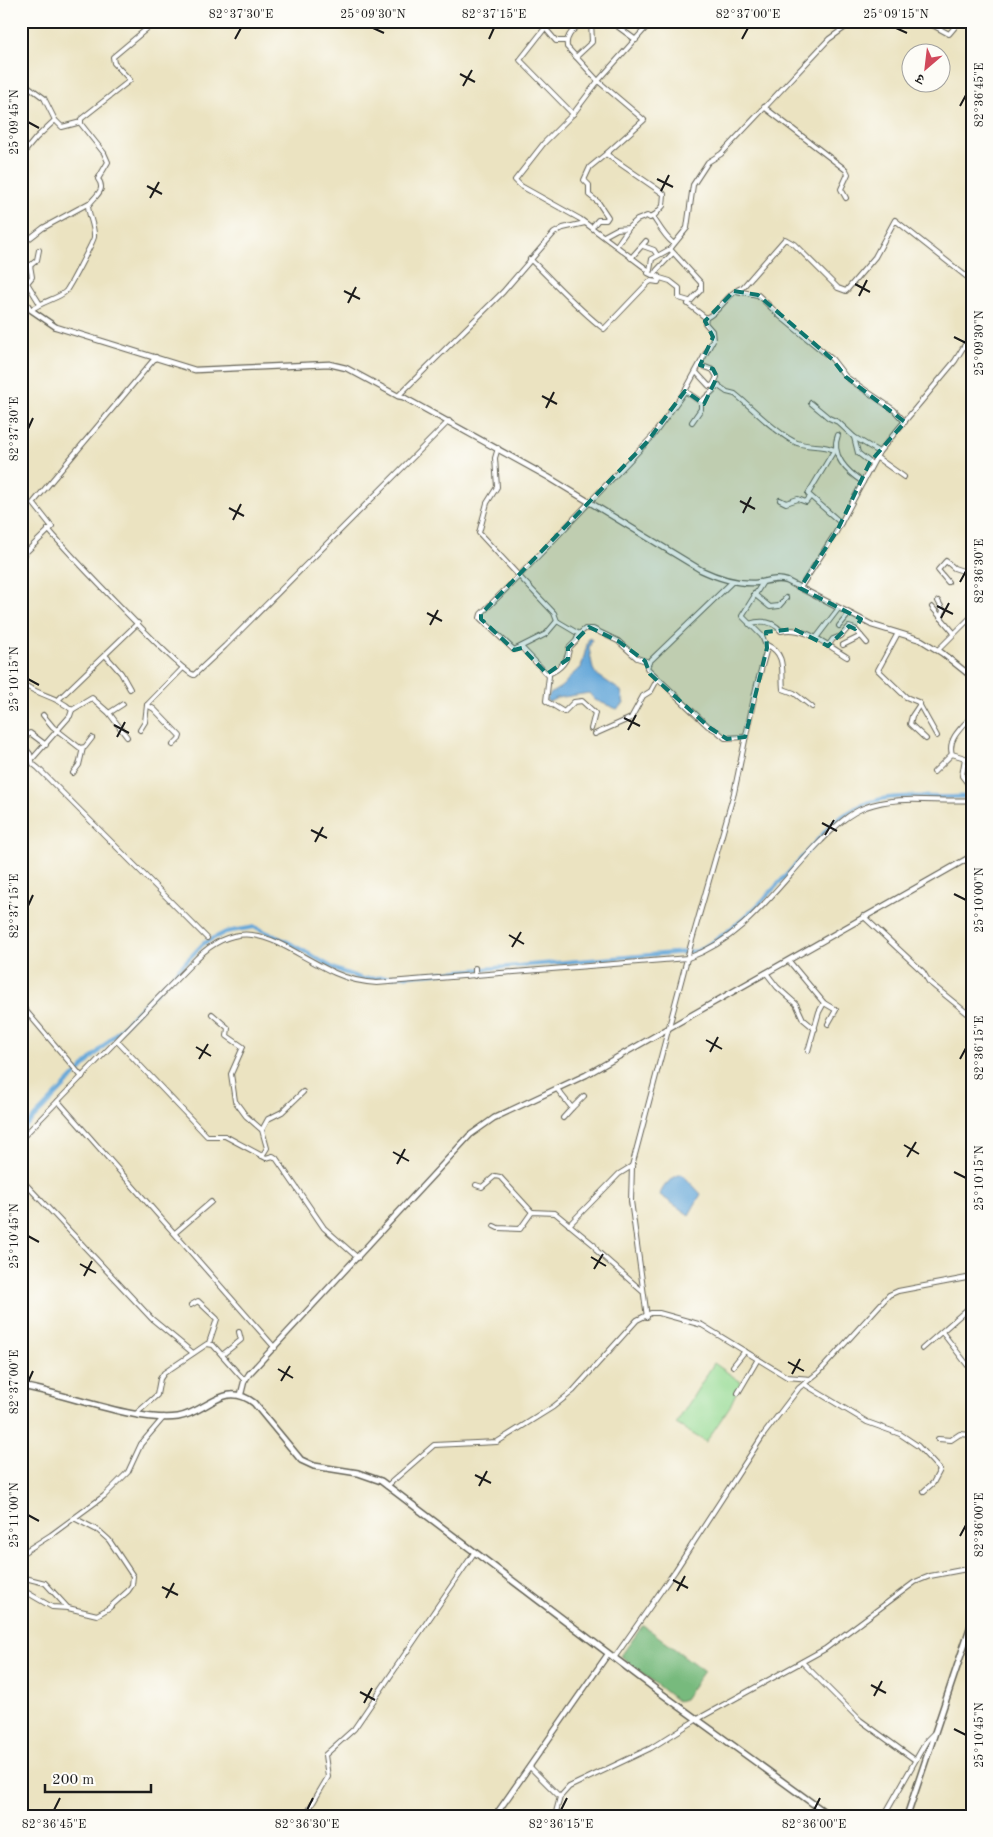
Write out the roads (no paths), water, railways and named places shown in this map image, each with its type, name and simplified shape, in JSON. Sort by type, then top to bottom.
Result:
[{"type":"main road","points":[[21,1386],[137,1413],[164,1417],[189,1414],[229,1394],[241,1394],[254,1402],[301,1460],[314,1466],[358,1473],[381,1481],[696,1720],[830,1816]]},
{"type":"main road","points":[[908,1816],[972,1622]]},
{"type":"street","points":[[21,81],[44,98],[55,120],[64,127],[81,122],[81,119],[89,112],[130,80],[114,63],[113,57],[156,21]]},
{"type":"street","points":[[557,21],[544,28],[520,60],[573,114]]},
{"type":"street","points":[[587,21],[571,33],[567,41],[567,47],[598,80],[644,120],[590,167],[584,180],[589,185],[589,195],[598,202],[608,217],[606,220],[598,220],[592,227]]},
{"type":"street","points":[[576,57],[592,42],[591,21]]},
{"type":"street","points":[[610,21],[636,40]]},
{"type":"street","points":[[650,270],[631,258],[583,221],[515,181],[544,143],[573,114],[598,80],[652,21]]},
{"type":"street","points":[[654,276],[671,252],[673,244],[686,228],[690,193],[708,162],[721,154],[829,40],[854,21]]},
{"type":"street","points":[[925,21],[949,34],[960,21]]},
{"type":"street","points":[[544,28],[556,41],[567,41]]},
{"type":"street","points":[[764,107],[846,170],[848,174],[841,189],[846,198]]},
{"type":"street","points":[[21,156],[55,120]]},
{"type":"street","points":[[21,245],[43,228],[89,204],[101,192],[102,184],[98,179],[108,162],[81,122]]},
{"type":"street","points":[[606,154],[664,194],[664,199],[658,213],[650,218],[647,216],[637,220],[628,228],[616,245]]},
{"type":"street","points":[[31,310],[65,292],[91,247],[94,232],[89,204]]},
{"type":"street","points":[[654,215],[667,239],[673,244]]},
{"type":"street","points":[[557,621],[546,634],[522,648],[513,649],[480,618],[652,437],[685,391],[713,337],[712,331],[705,323],[706,318],[723,304],[734,290],[743,287],[785,239],[794,244],[844,292],[877,253],[891,225],[897,220],[972,282]]},
{"type":"street","points":[[398,396],[503,292],[530,259],[557,231],[583,221]]},
{"type":"street","points":[[604,236],[617,229],[628,228]]},
{"type":"street","points":[[631,258],[646,241]]},
{"type":"street","points":[[643,246],[654,250],[657,255]]},
{"type":"street","points":[[21,266],[30,265],[38,259],[39,250]]},
{"type":"street","points":[[658,282],[658,276],[648,273],[651,260],[657,255],[671,252]]},
{"type":"street","points":[[671,252],[701,283],[701,290],[689,301]]},
{"type":"street","points":[[530,259],[574,301],[580,311],[604,329],[648,283],[651,281],[658,282]]},
{"type":"street","points":[[30,265],[32,277],[27,283],[40,304]]},
{"type":"street","points":[[658,282],[660,278],[670,281],[678,288],[680,298],[689,301]]},
{"type":"street","points":[[734,290],[758,295],[780,317],[832,359],[846,377],[894,410],[905,422]]},
{"type":"street","points":[[21,296],[31,310],[56,327],[195,370],[336,365],[398,396],[404,397],[498,448],[701,570],[732,582],[762,582],[782,579],[849,614],[921,640],[938,650],[971,675]]},
{"type":"street","points":[[689,301],[688,304],[706,318]]},
{"type":"street","points":[[800,588],[841,523],[879,452],[955,361],[972,333]]},
{"type":"street","points":[[21,557],[52,525],[33,503],[156,357]]},
{"type":"street","points":[[700,365],[713,370],[717,377],[712,387]]},
{"type":"street","points":[[696,372],[712,387]]},
{"type":"street","points":[[712,387],[719,385]]},
{"type":"street","points":[[692,422],[701,409],[701,402],[719,385]]},
{"type":"street","points":[[719,385],[727,392],[735,394],[792,441],[810,446],[827,446],[835,449],[841,463],[863,482]]},
{"type":"street","points":[[685,391],[701,402]]},
{"type":"street","points":[[811,403],[828,418],[838,422],[854,437],[879,452]]},
{"type":"street","points":[[48,529],[80,566],[138,624],[183,668],[192,675],[196,674],[449,421]]},
{"type":"street","points":[[838,435],[835,449],[808,492],[810,497],[841,523]]},
{"type":"street","points":[[854,437],[858,454],[872,464]]},
{"type":"street","points":[[498,448],[495,458],[497,487],[487,503],[478,533],[554,613],[557,621],[579,634]]},
{"type":"street","points":[[876,457],[904,477]]},
{"type":"street","points":[[780,500],[786,503],[798,499],[806,502],[810,497]]},
{"type":"street","points":[[948,582],[938,570],[946,561],[954,568],[972,574]]},
{"type":"street","points":[[732,582],[648,662],[647,670],[725,738],[745,738]]},
{"type":"street","points":[[762,582],[742,616],[762,636],[767,645],[774,649],[780,658],[783,689],[794,693],[812,707]]},
{"type":"street","points":[[754,594],[770,607],[779,606],[786,598]]},
{"type":"street","points":[[938,601],[943,610],[941,618]]},
{"type":"street","points":[[932,607],[954,633]]},
{"type":"street","points":[[816,638],[839,608]]},
{"type":"street","points":[[840,626],[849,614]]},
{"type":"street","points":[[938,650],[972,616]]},
{"type":"street","points":[[855,629],[861,619]]},
{"type":"street","points":[[749,624],[765,621],[781,631],[794,629],[816,638],[847,657]]},
{"type":"street","points":[[59,699],[138,624]]},
{"type":"street","points":[[828,646],[833,640],[841,636],[848,627],[855,629],[867,643]]},
{"type":"street","points":[[548,674],[556,671],[568,659],[569,648],[576,641],[579,634],[586,629],[593,629],[618,641],[637,658],[648,662]]},
{"type":"street","points":[[898,633],[878,670],[906,697],[920,704],[937,736]]},
{"type":"street","points":[[843,645],[861,636]]},
{"type":"street","points":[[647,1316],[631,1201],[632,1166],[690,948],[734,793],[767,645]]},
{"type":"street","points":[[522,648],[548,674],[549,681],[546,701],[564,712],[574,702],[582,701],[594,713],[591,729]]},
{"type":"street","points":[[105,655],[121,673],[130,689]]},
{"type":"street","points":[[140,730],[145,722],[147,704],[183,668]]},
{"type":"street","points":[[594,734],[631,718],[643,696],[651,691],[657,680]]},
{"type":"street","points":[[26,686],[42,695],[59,699],[72,710]]},
{"type":"street","points":[[33,758],[70,716],[72,710],[94,698],[109,713],[127,737]]},
{"type":"street","points":[[109,713],[123,704]]},
{"type":"street","points":[[147,704],[180,736],[173,745]]},
{"type":"street","points":[[920,704],[912,716],[910,724],[926,739]]},
{"type":"street","points":[[43,715],[51,725],[78,747],[83,748]]},
{"type":"street","points":[[952,754],[954,738],[972,716]]},
{"type":"street","points":[[46,745],[30,733],[21,742],[33,758],[33,764],[207,938]]},
{"type":"street","points":[[73,773],[79,765],[83,748],[92,738]]},
{"type":"street","points":[[934,772],[952,754]]},
{"type":"street","points":[[952,754],[965,758],[962,776],[972,789]]},
{"type":"street","points":[[21,772],[25,776]]},
{"type":"street","points":[[21,1139],[58,1101],[80,1073],[117,1041],[207,948],[231,936],[244,934],[264,936],[335,974],[364,982],[393,982],[475,972],[688,956],[716,946],[748,921],[812,850],[854,812],[866,807],[893,802],[972,800]]},
{"type":"street","points":[[241,1394],[245,1381],[274,1348],[470,1136],[494,1118],[557,1089],[668,1029],[767,974],[863,916],[972,856]]},
{"type":"street","points":[[863,916],[923,972],[929,982],[972,1017]]},
{"type":"street","points":[[791,960],[824,1003],[836,1010],[828,1024]]},
{"type":"street","points":[[767,974],[777,987],[796,1004],[802,1019],[815,1029]]},
{"type":"street","points":[[808,1051],[819,1012],[824,1003]]},
{"type":"street","points":[[21,1005],[80,1073]]},
{"type":"street","points":[[212,1014],[228,1028],[227,1036],[243,1047],[231,1074],[235,1101],[246,1116],[262,1130],[267,1148],[262,1156]]},
{"type":"street","points":[[117,1041],[208,1136],[225,1136],[262,1156],[276,1158],[324,1228],[358,1258]]},
{"type":"street","points":[[557,1089],[572,1108]]},
{"type":"street","points":[[262,1130],[268,1119],[282,1112],[303,1092]]},
{"type":"street","points":[[563,1118],[584,1096]]},
{"type":"street","points":[[58,1101],[274,1348]]},
{"type":"street","points":[[569,1225],[619,1174],[632,1166]]},
{"type":"street","points":[[476,1185],[482,1187],[495,1176],[500,1177],[532,1212],[553,1212],[594,1246],[597,1251],[643,1293]]},
{"type":"street","points":[[21,1179],[152,1319],[193,1353]]},
{"type":"street","points":[[175,1233],[211,1202]]},
{"type":"street","points":[[494,1226],[498,1228],[520,1229],[532,1212]]},
{"type":"street","points":[[614,1658],[675,1571],[764,1434],[799,1388],[811,1380],[889,1295],[898,1291],[972,1277]]},
{"type":"street","points":[[137,1413],[157,1394],[160,1380],[164,1373],[209,1343],[217,1319],[198,1301],[191,1305]]},
{"type":"street","points":[[922,1349],[972,1305]]},
{"type":"street","points":[[387,1486],[434,1445],[497,1442],[553,1407],[573,1391],[637,1320],[651,1313],[702,1325],[787,1377],[811,1380]]},
{"type":"street","points":[[222,1355],[241,1340],[239,1332]]},
{"type":"street","points":[[942,1332],[972,1371]]},
{"type":"street","points":[[209,1343],[245,1381]]},
{"type":"street","points":[[733,1366],[745,1351]]},
{"type":"street","points":[[738,1393],[758,1359]]},
{"type":"street","points":[[804,1384],[875,1427],[900,1434],[918,1446],[922,1453],[938,1466],[940,1472],[924,1491]]},
{"type":"street","points":[[21,1554],[104,1496],[128,1472],[141,1444],[164,1417]]},
{"type":"street","points":[[938,1439],[951,1440],[960,1434],[972,1435]]},
{"type":"street","points":[[21,1589],[52,1607],[68,1608],[90,1614],[103,1613],[128,1591],[134,1580],[130,1568],[109,1540],[99,1531],[74,1518]]},
{"type":"street","points":[[305,1816],[328,1777],[325,1755],[354,1728],[474,1553]]},
{"type":"street","points":[[555,1816],[560,1797],[569,1787],[651,1748],[696,1720],[825,1649],[915,1582],[930,1576],[972,1568]]},
{"type":"street","points":[[21,1577],[45,1583],[68,1608]]},
{"type":"street","points":[[495,1816],[608,1654]]},
{"type":"street","points":[[802,1662],[860,1720],[915,1760]]},
{"type":"street","points":[[884,1816],[928,1738],[934,1733]]},
{"type":"street","points":[[530,1767],[560,1797]]},
{"type":"water","points":[[589,637],[592,640],[589,648],[593,669],[596,674],[621,691],[624,704],[617,709],[595,700],[589,693],[557,698],[549,702],[546,700],[550,694],[562,686],[581,668]]},
{"type":"water","points":[[682,1174],[701,1194],[689,1215],[660,1195],[668,1182]]},
{"type":"waterway","points":[[21,1131],[204,943],[226,932],[255,927],[288,942],[337,970],[363,979],[697,951],[735,926],[753,910],[832,824],[850,812],[866,803],[883,799],[972,796]]}]
